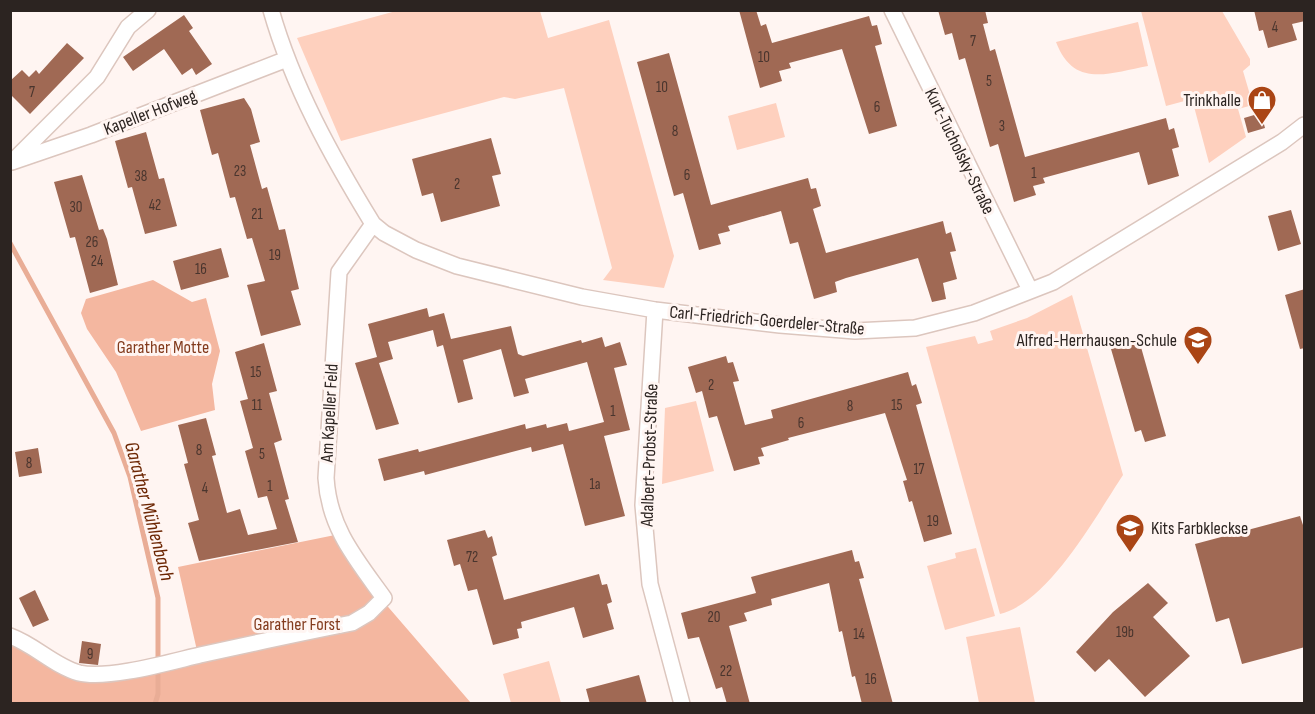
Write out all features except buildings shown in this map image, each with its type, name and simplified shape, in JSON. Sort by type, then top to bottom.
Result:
[{"type":"street","name":"Kapeller Hofweg","points":[[11,162],[97,76],[128,27],[148,10]]},
{"type":"street","points":[[272,10],[287,59]]},
{"type":"street","name":"Kurt-Tucholsky-Straße","points":[[892,10],[1030,290]]},
{"type":"street","name":"Kapeller Hofweg","points":[[11,162],[124,123],[287,59]]},
{"type":"street","name":"Carl-Friedrich-Goerdeler-Straße","points":[[287,59],[319,128],[373,224],[384,233],[416,250],[457,266],[582,297],[655,310],[855,332],[933,324],[974,313],[1053,282],[1282,142],[1305,124]]},
{"type":"street","name":"Am Kapeller Feld","points":[[10,636],[80,673],[102,674],[147,667],[352,623],[369,613],[384,598],[337,529],[329,507],[326,478],[339,272],[373,224]]},
{"type":"street","name":"Adalbert-Probst-Straße","points":[[655,310],[643,505],[650,584],[682,704]]},
{"type":"shaded area","points":[[396,11],[540,11],[548,38],[609,20],[674,256],[664,288],[603,280],[612,268],[564,88],[515,99],[504,97],[341,141],[297,38]]},
{"type":"shaded area","points":[[1141,11],[1222,11],[1250,59],[1250,65],[1243,71],[1253,105],[1238,109],[1246,137],[1209,163],[1192,99],[1166,106]]},
{"type":"shaded area","points":[[1138,22],[1148,66],[1106,74],[1083,72],[1072,67],[1056,42]]},
{"type":"shaded area","points":[[776,103],[785,137],[737,150],[728,116]]},
{"type":"shaded area","points":[[1072,295],[1123,475],[1085,534],[1053,576],[1036,593],[1018,606],[1000,614],[926,347],[975,336],[978,344],[993,340],[990,331],[1027,318]]},
{"type":"shaded area","points":[[696,401],[714,471],[662,484],[665,408]]},
{"type":"shaded area","points":[[976,548],[995,616],[945,630],[927,566],[956,558],[955,553]]},
{"type":"shaded area","points":[[1020,627],[1035,703],[979,703],[966,637]]},
{"type":"shaded area","points":[[549,661],[561,703],[511,703],[503,674]]},
{"type":"green space","name":"Garather Motte","points":[[153,280],[192,302],[206,298],[220,351],[212,384],[215,410],[141,431],[116,372],[87,329],[81,313],[86,299]]},
{"type":"green space","name":"Garather Forst","points":[[335,535],[383,601],[471,703],[11,703],[10,640],[80,674],[198,655],[178,567]]},
{"type":"waterway","name":"Garather Mühlenbach","points":[[10,243],[114,433],[130,477],[158,598],[158,694],[155,704]]},
{"type":"place","name":"Trinkhalle","points":[[1262,126]]},
{"type":"place","name":"Alfred-Herrhausen-Schule","points":[[1198,366]]},
{"type":"place","name":"Kits Farbkleckse","points":[[1130,554]]}]
